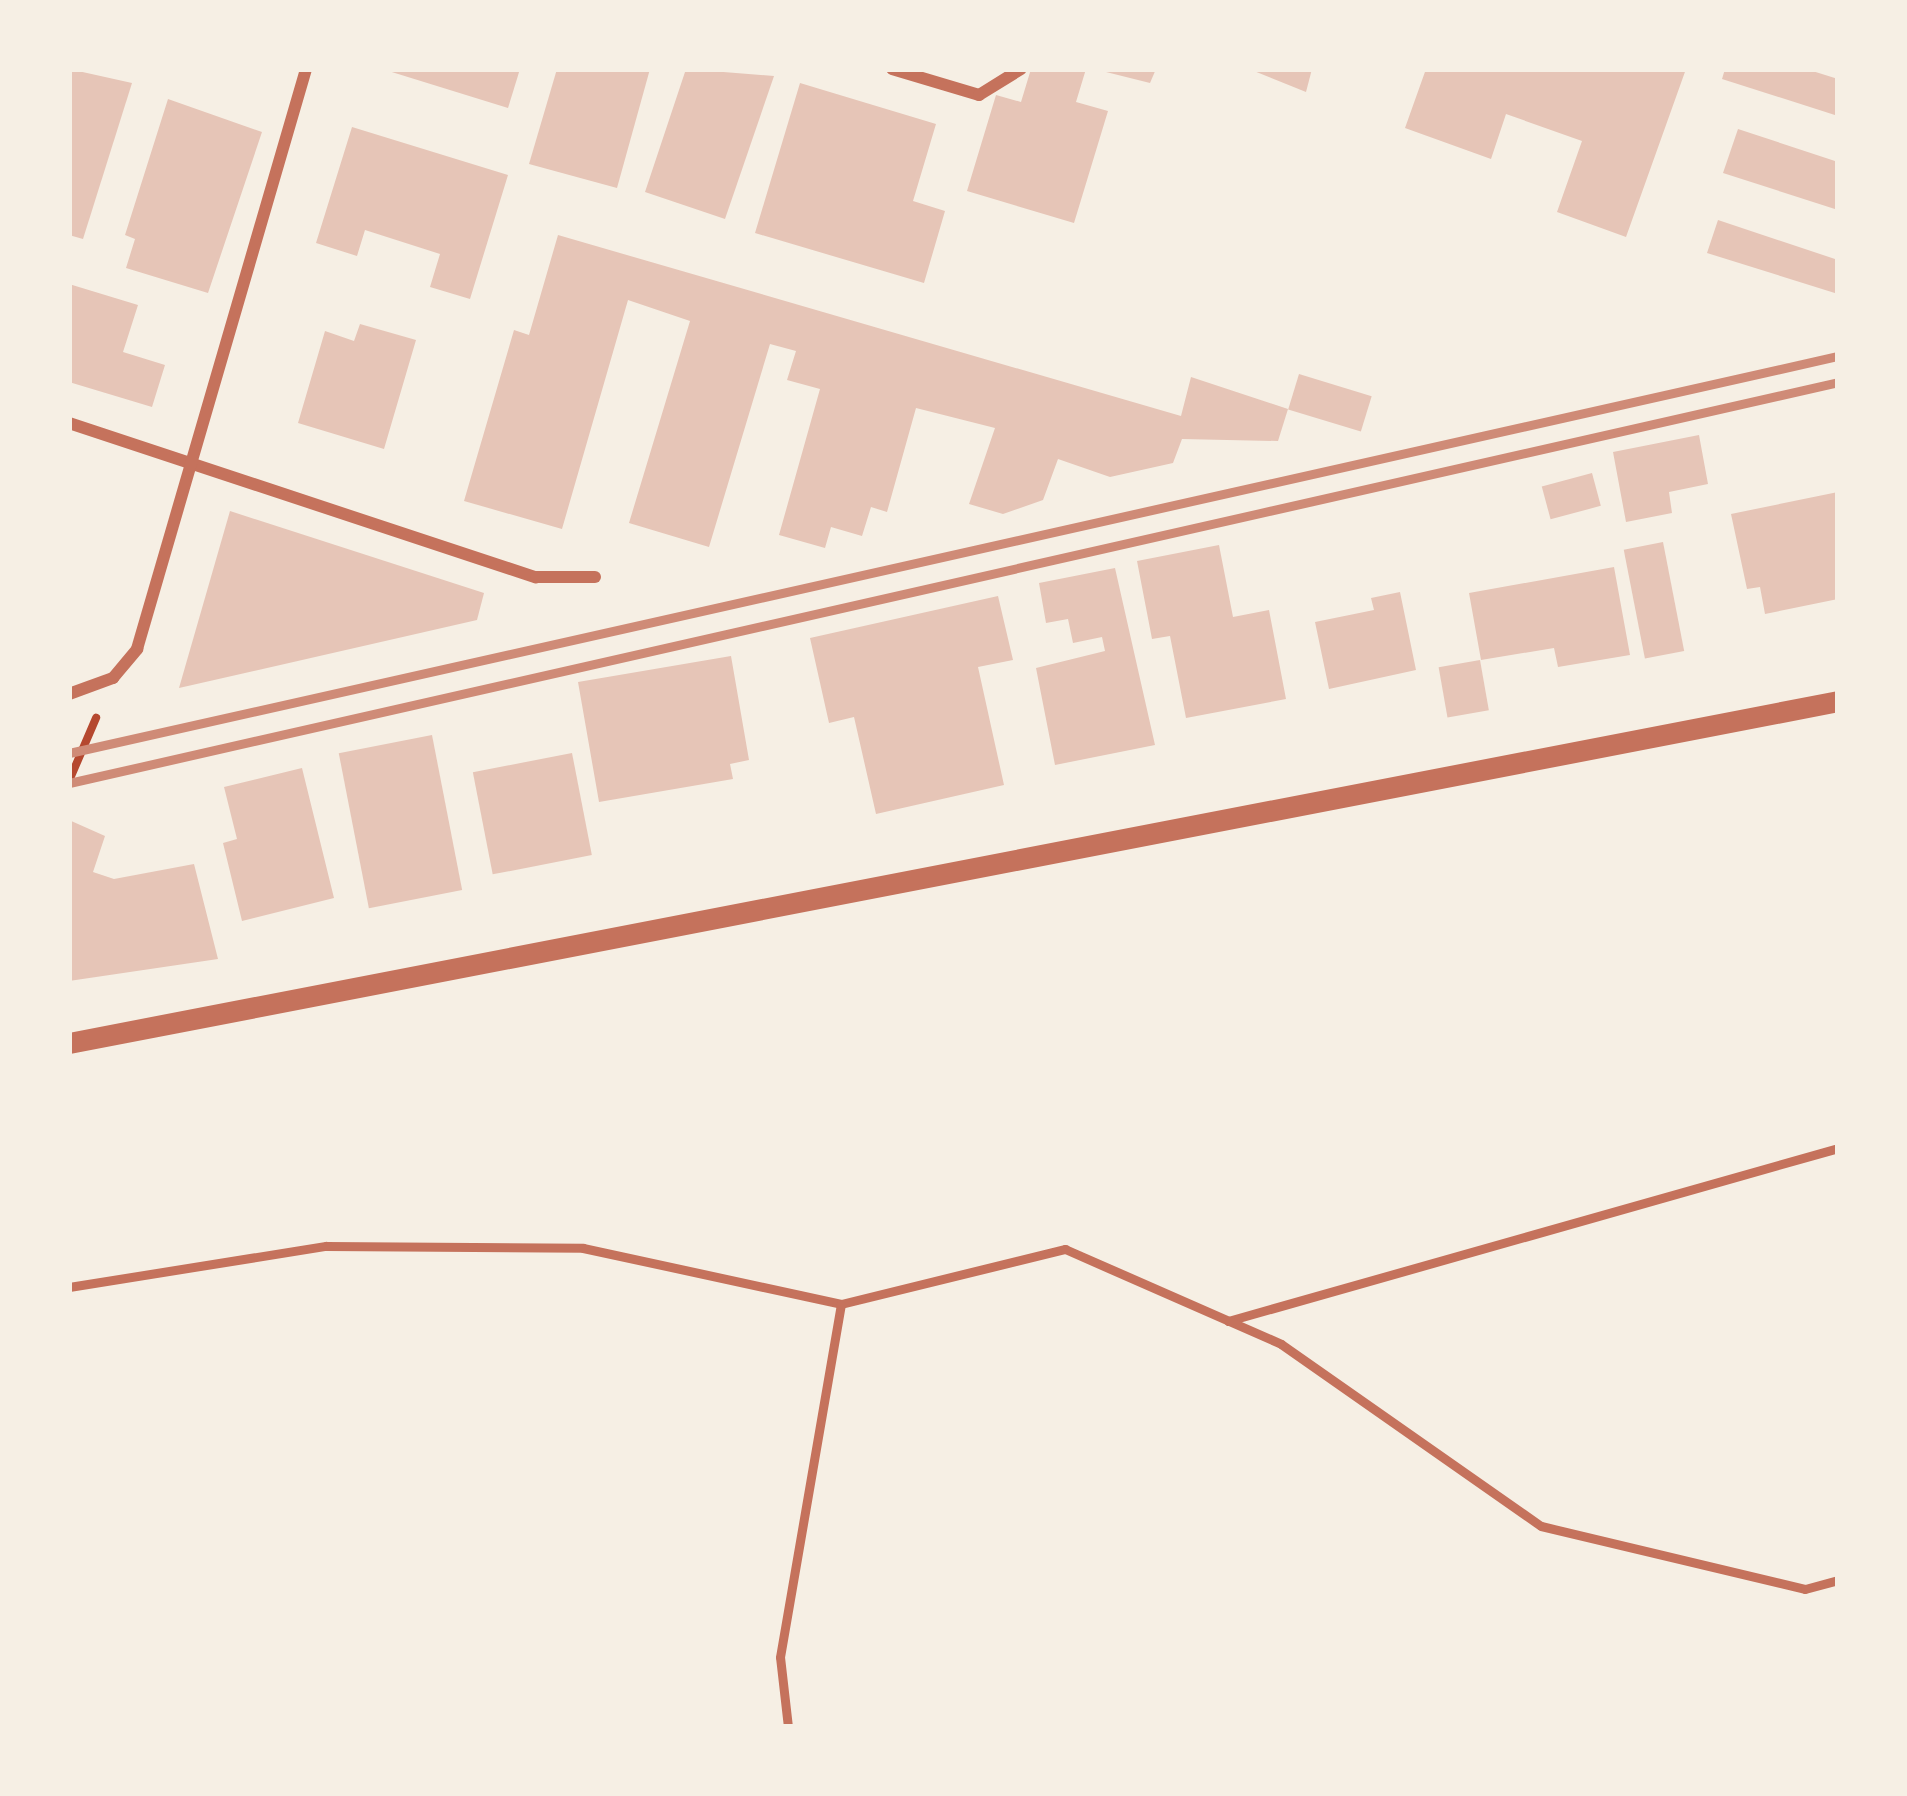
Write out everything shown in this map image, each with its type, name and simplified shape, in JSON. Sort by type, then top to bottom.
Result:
[{"type":"street","points":[[69,694],[113,678],[137,649],[188,462],[307,69]]},
{"type":"street","points":[[892,69],[980,95],[1021,69]]},
{"type":"street","points":[[69,423],[536,577],[595,577]]},
{"type":"street","points":[[69,1043],[1838,701]]},
{"type":"lane","points":[[1228,1321],[1838,1148]]},
{"type":"lane","points":[[69,1287],[326,1246],[583,1248],[841,1304],[1065,1249],[1281,1344],[1541,1526],[1805,1589],[1838,1580]]},
{"type":"lane","points":[[788,1727],[780,1658],[841,1304]]},
{"type":"path","points":[[69,781],[113,678]]},
{"type":"building","points":[[69,69],[132,83],[83,239],[69,235]]},
{"type":"building","points":[[382,69],[520,69],[508,108]]},
{"type":"building","points":[[557,69],[650,69],[617,188],[529,164]]},
{"type":"building","points":[[686,69],[774,76],[725,219],[645,192]]},
{"type":"building","points":[[1031,69],[1086,69],[1076,102],[1108,111],[1074,223],[967,191],[996,95],[1021,102]]},
{"type":"building","points":[[1094,69],[1156,69],[1150,83]]},
{"type":"building","points":[[1249,69],[1312,69],[1306,92]]},
{"type":"building","points":[[1426,69],[1686,69],[1626,237],[1557,212],[1582,141],[1506,114],[1491,159],[1405,128]]},
{"type":"building","points":[[1725,69],[1806,69],[1838,79],[1838,116],[1722,79]]},
{"type":"building","points":[[800,83],[936,124],[913,201],[945,211],[924,283],[755,233]]},
{"type":"building","points":[[168,99],[262,132],[208,293],[126,268],[135,239],[125,235]]},
{"type":"building","points":[[352,127],[508,175],[470,299],[430,287],[440,254],[365,230],[357,256],[316,243]]},
{"type":"building","points":[[1738,129],[1838,162],[1838,210],[1723,173]]},
{"type":"building","points":[[1718,220],[1838,260],[1838,294],[1707,253]]},
{"type":"building","points":[[558,235],[1181,416],[1191,377],[1288,409],[1278,441],[1182,439],[1173,463],[1110,477],[1058,459],[1043,500],[1003,514],[969,504],[995,428],[916,408],[887,512],[871,507],[862,536],[831,527],[825,548],[779,535],[820,389],[787,380],[796,351],[770,344],[709,547],[629,523],[690,321],[628,300],[562,529],[464,501],[514,330],[529,335]]},
{"type":"building","points":[[69,284],[138,305],[123,352],[165,365],[152,407],[69,382]]},
{"type":"building","points":[[360,324],[416,340],[384,449],[298,423],[325,331],[354,341]]},
{"type":"building","points":[[1299,374],[1372,396],[1361,432],[1288,409]]},
{"type":"building","points":[[1699,435],[1708,484],[1669,492],[1672,513],[1626,522],[1613,452]]},
{"type":"building","points":[[1592,473],[1601,506],[1551,519],[1542,486]]},
{"type":"building","points":[[1838,492],[1838,599],[1765,614],[1760,587],[1747,589],[1731,514]]},
{"type":"building","points":[[230,511],[484,593],[477,620],[179,688]]},
{"type":"building","points":[[1663,542],[1684,651],[1645,659],[1624,550]]},
{"type":"building","points":[[1219,545],[1233,617],[1269,610],[1286,699],[1186,718],[1170,636],[1152,639],[1137,561]]},
{"type":"building","points":[[1614,567],[1630,655],[1558,667],[1554,648],[1481,660],[1469,593]]},
{"type":"building","points":[[1115,568],[1155,745],[1055,765],[1036,668],[1105,651],[1102,637],[1073,643],[1068,619],[1046,623],[1039,583]]},
{"type":"building","points":[[1400,592],[1416,670],[1329,689],[1315,622],[1374,610],[1371,598]]},
{"type":"building","points":[[998,596],[1013,660],[978,667],[1004,785],[876,814],[854,717],[829,723],[810,638]]},
{"type":"building","points":[[731,656],[749,760],[730,764],[733,779],[599,802],[578,682]]},
{"type":"building","points":[[1480,660],[1489,710],[1447,718],[1439,667]]},
{"type":"building","points":[[432,735],[462,890],[369,908],[339,753]]},
{"type":"building","points":[[572,753],[592,855],[493,874],[473,772]]},
{"type":"building","points":[[302,768],[334,898],[242,921],[223,843],[237,839],[224,787]]},
{"type":"building","points":[[69,820],[105,836],[93,872],[114,879],[194,864],[218,959],[69,981]]},
{"type":"railway","points":[[69,753],[1838,356]]},
{"type":"railway","points":[[69,783],[1838,382]]}]
